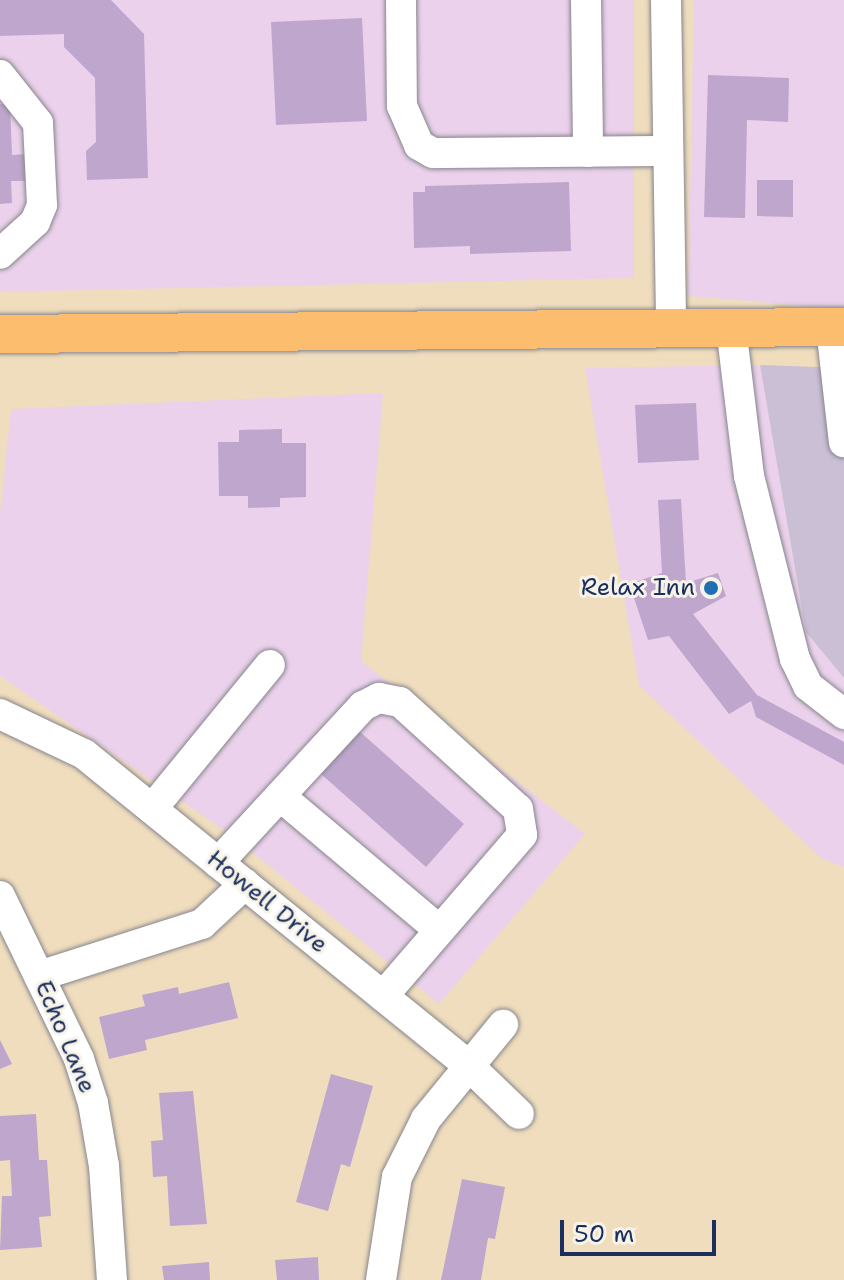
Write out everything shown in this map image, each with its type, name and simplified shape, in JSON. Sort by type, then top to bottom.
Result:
[{"type":"main road","points":[[0,334],[837,327]]},
{"type":"street","points":[[401,0],[402,106],[419,145],[433,153],[668,151]]},
{"type":"street","points":[[586,0],[588,152]]},
{"type":"street","points":[[666,0],[671,327]]},
{"type":"street","points":[[0,75],[38,123],[42,205],[35,222],[0,254]]},
{"type":"street","points":[[731,327],[749,476],[795,659],[808,686],[844,714]]},
{"type":"street","points":[[837,327],[844,442]]},
{"type":"street","points":[[152,809],[270,665]]},
{"type":"street","points":[[218,863],[363,706],[379,698],[400,702],[518,809],[522,835],[383,996]]},
{"type":"street","name":"Howell Drive","points":[[1,719],[84,754],[467,1064],[519,1114]]},
{"type":"street","points":[[280,796],[438,929]]},
{"type":"street","points":[[39,976],[202,924],[245,884]]},
{"type":"street","name":"Echo Lane","points":[[0,896],[79,1059],[93,1103],[104,1166],[112,1280]]},
{"type":"street","points":[[381,1280],[397,1177],[426,1119],[467,1064],[503,1025]]},
{"type":"shaded area","points":[[0,0],[634,0],[634,278],[0,292]]},
{"type":"shaded area","points":[[694,0],[844,0],[844,309],[688,296]]},
{"type":"shaded area","points":[[760,365],[806,632],[844,678],[844,867],[821,858],[639,685],[585,368]]},
{"type":"shaded area","points":[[760,365],[844,368],[844,678],[806,632]]},
{"type":"shaded area","points":[[383,393],[361,661],[585,834],[439,1004],[231,835],[0,676],[0,514],[11,409]]},
{"type":"building","points":[[0,0],[111,0],[144,34],[148,178],[87,180],[86,151],[96,142],[95,78],[64,47],[64,34],[0,36]]},
{"type":"building","points":[[362,18],[367,121],[276,125],[271,22]]},
{"type":"building","points":[[708,75],[789,78],[788,122],[747,120],[745,218],[704,217]]},
{"type":"building","points":[[10,103],[12,155],[27,154],[28,181],[11,181],[12,203],[0,204],[0,104]]},
{"type":"building","points":[[757,180],[793,180],[793,217],[757,216]]},
{"type":"building","points":[[569,182],[571,251],[470,254],[470,246],[414,248],[413,192],[425,192],[425,186]]},
{"type":"building","points":[[696,403],[699,460],[638,463],[635,405]]},
{"type":"building","points":[[282,429],[282,443],[306,443],[306,497],[280,498],[280,507],[248,508],[248,496],[219,496],[218,442],[239,442],[239,430]]},
{"type":"building","points":[[681,499],[686,583],[718,573],[726,596],[693,614],[757,695],[844,742],[844,765],[756,717],[751,701],[729,714],[669,636],[648,640],[631,589],[635,582],[662,573],[658,500]]},
{"type":"building","points":[[359,731],[464,824],[426,867],[321,774]]},
{"type":"building","points":[[229,982],[238,1018],[145,1040],[147,1050],[109,1059],[99,1017],[145,1006],[142,995],[178,987],[179,994]]},
{"type":"building","points":[[0,1040],[12,1064],[0,1069]]},
{"type":"building","points":[[331,1074],[373,1086],[350,1167],[341,1164],[328,1211],[296,1202]]},
{"type":"building","points":[[193,1091],[207,1224],[170,1226],[167,1176],[153,1177],[151,1141],[163,1140],[159,1093]]},
{"type":"building","points":[[36,1114],[39,1160],[47,1160],[51,1216],[39,1217],[42,1247],[0,1250],[2,1196],[12,1196],[10,1160],[0,1161],[0,1116]]},
{"type":"building","points":[[462,1179],[505,1187],[495,1239],[488,1238],[481,1280],[441,1280]]},
{"type":"building","points":[[318,1257],[319,1280],[277,1280],[275,1260]]},
{"type":"building","points":[[209,1262],[210,1280],[164,1280],[162,1266]]},
{"type":"place","name":"Relax Inn","points":[[711,588]]}]
